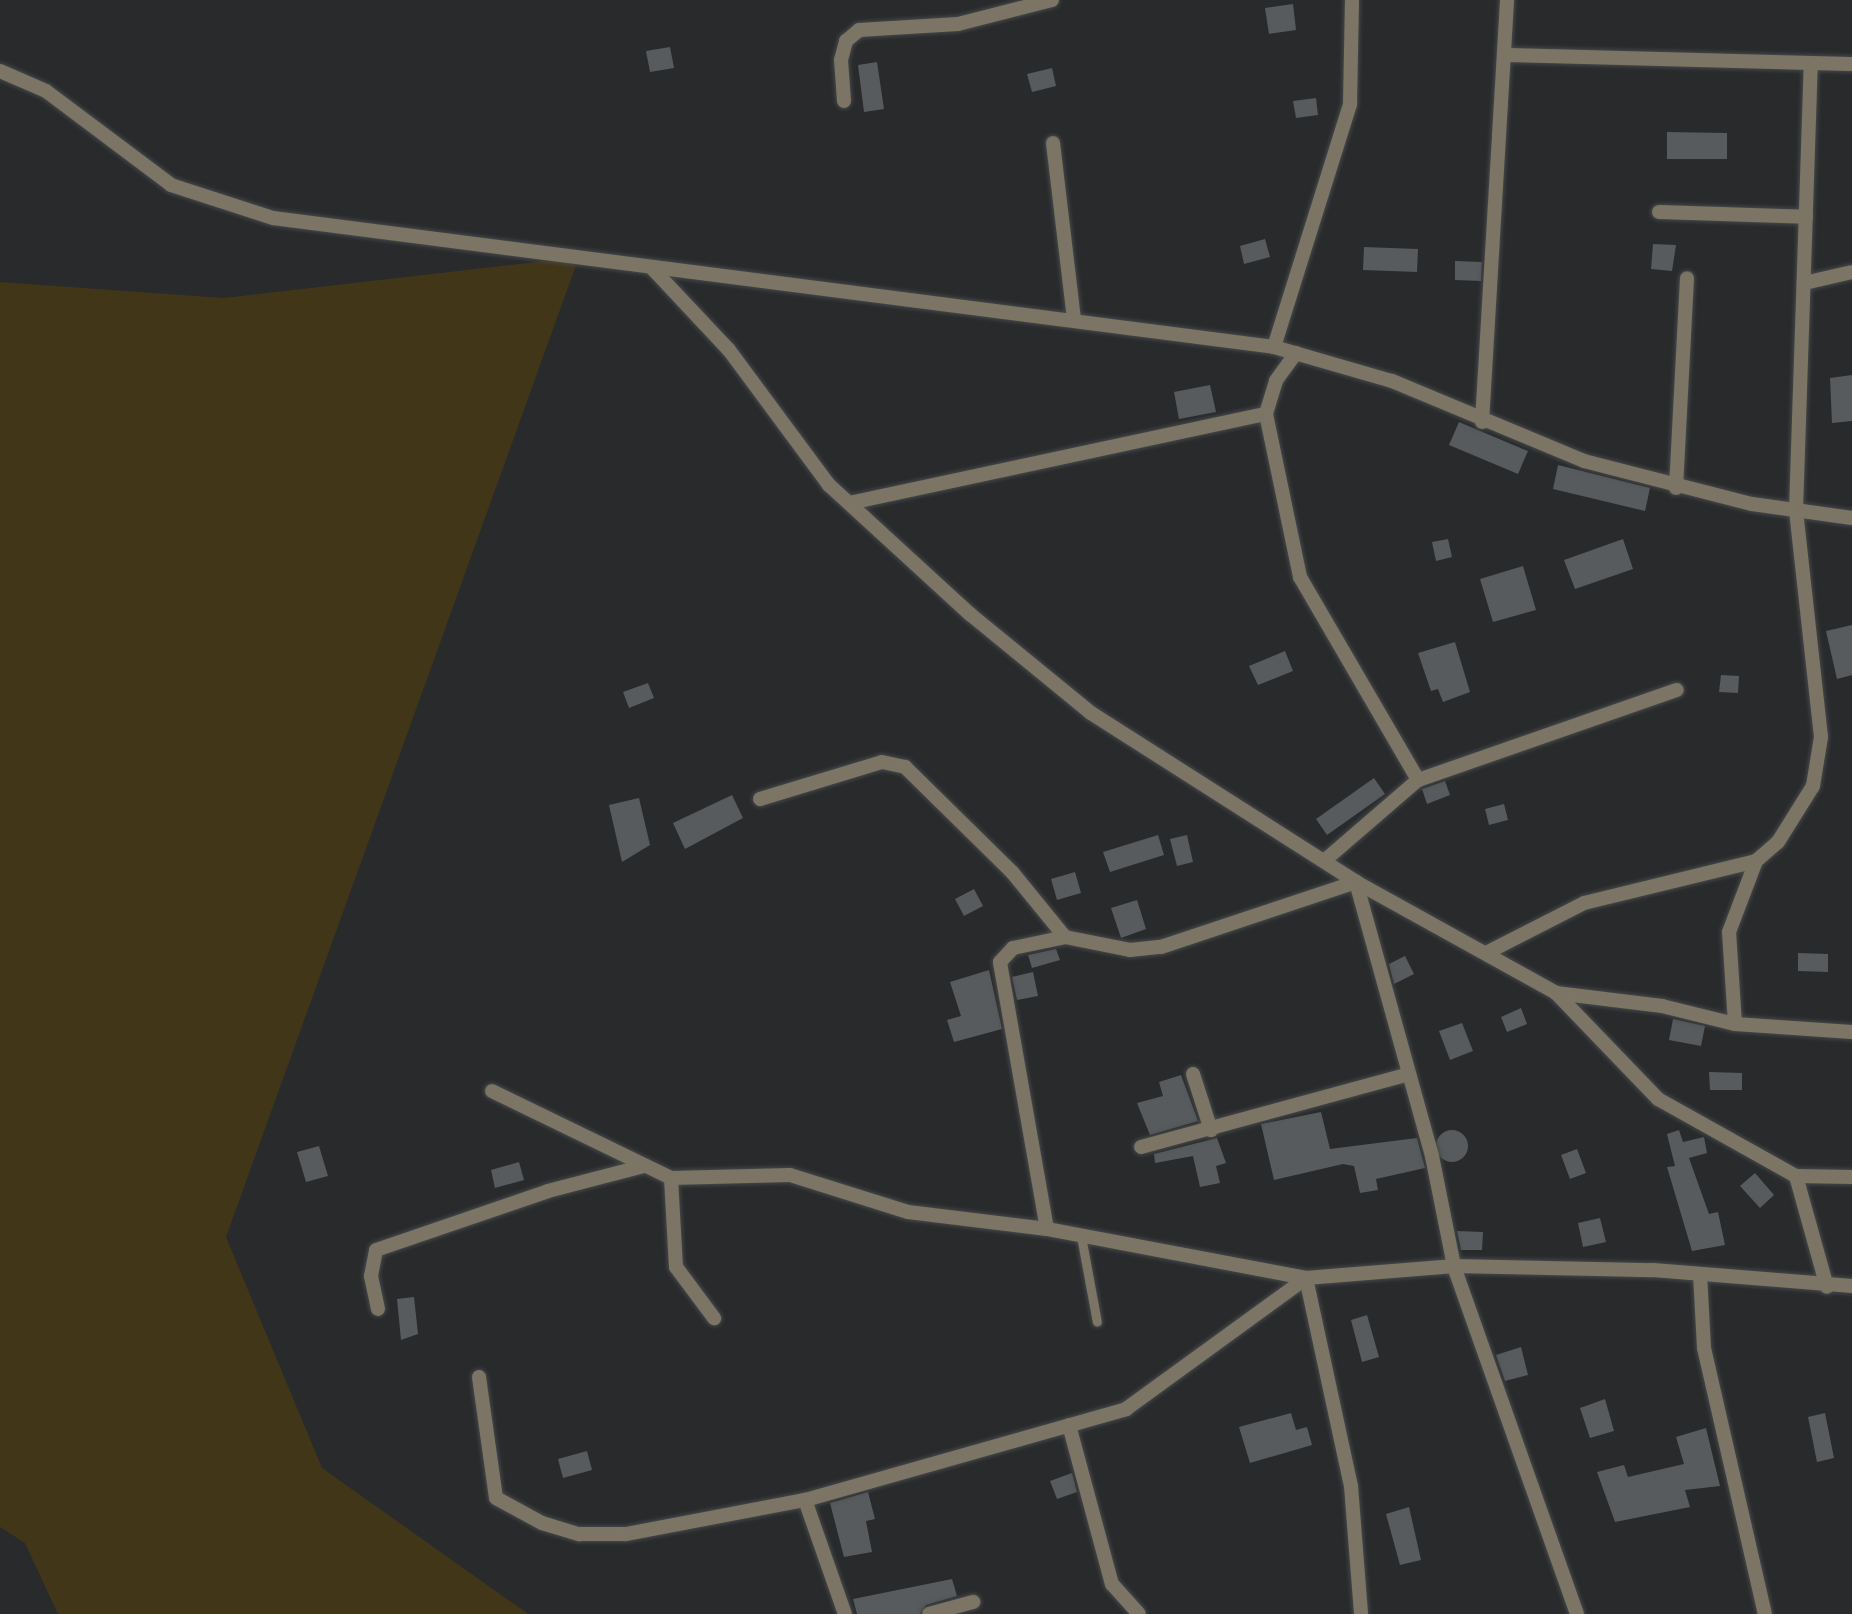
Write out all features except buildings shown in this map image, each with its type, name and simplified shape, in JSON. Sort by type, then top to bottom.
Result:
[{"type":"street","points":[[844,101],[841,60],[846,41],[859,30],[958,24],[1052,0]]},
{"type":"street","points":[[1274,348],[1350,104],[1352,0]]},
{"type":"street","points":[[1482,422],[1506,55],[1507,0]]},
{"type":"street","points":[[1506,55],[1811,67],[1852,64]]},
{"type":"street","points":[[1486,953],[1584,903],[1756,861],[1778,842],[1814,786],[1821,737],[1796,510],[1811,67]]},
{"type":"street","points":[[0,71],[47,91],[171,185],[273,218],[1074,319],[1274,348],[1392,381],[1482,422],[1676,488],[1852,518]]},
{"type":"street","points":[[1054,143],[1074,319]]},
{"type":"street","points":[[1659,212],[1806,217]]},
{"type":"street","points":[[651,267],[729,350],[829,485],[1091,713],[1356,882],[1556,993],[1658,1099],[1796,1176],[1852,1177]]},
{"type":"street","points":[[1804,283],[1852,272]]},
{"type":"street","points":[[1676,488],[1687,278]]},
{"type":"street","points":[[1296,353],[1276,381],[1266,415],[1300,576],[1419,780]]},
{"type":"street","points":[[850,503],[1266,415]]},
{"type":"street","points":[[1324,861],[1419,780],[1677,690]]},
{"type":"street","points":[[760,799],[882,762],[905,767],[1012,872],[1065,937]]},
{"type":"street","points":[[1735,1024],[1729,932],[1756,861]]},
{"type":"street","points":[[1047,1229],[1000,962],[1013,947],[1065,937],[1130,950],[1161,947],[1356,882]]},
{"type":"street","points":[[1356,882],[1409,1074],[1454,1266],[1577,1614]]},
{"type":"street","points":[[1556,993],[1662,1006],[1735,1024],[1852,1032]]},
{"type":"street","points":[[1194,1074],[1211,1130]]},
{"type":"street","points":[[1141,1147],[1409,1074]]},
{"type":"street","points":[[492,1091],[671,1178],[790,1175],[908,1212],[1047,1229],[1306,1278],[1454,1266],[1700,1274],[1827,1287],[1852,1286]]},
{"type":"street","points":[[378,1309],[370,1267],[376,1250],[536,1195],[644,1166]]},
{"type":"street","points":[[1796,1176],[1827,1287]]},
{"type":"street","points":[[671,1178],[676,1267],[714,1318]]},
{"type":"street","points":[[1700,1274],[1704,1348],[1765,1614]]},
{"type":"street","points":[[479,1377],[496,1498],[542,1523],[579,1534],[626,1534],[805,1500],[1126,1409],[1306,1278]]},
{"type":"street","points":[[1306,1278],[1351,1486],[1361,1614]]},
{"type":"street","points":[[1069,1425],[1112,1584],[1139,1614]]},
{"type":"street","points":[[805,1500],[845,1614]]},
{"type":"street","points":[[929,1614],[973,1602]]},
{"type":"lane","points":[[1081,1236],[1097,1322]]},
{"type":"shaded area","points":[[579,257],[226,1237],[322,1468],[528,1614],[58,1614],[25,1543],[0,1527],[0,282],[224,298]]}]
